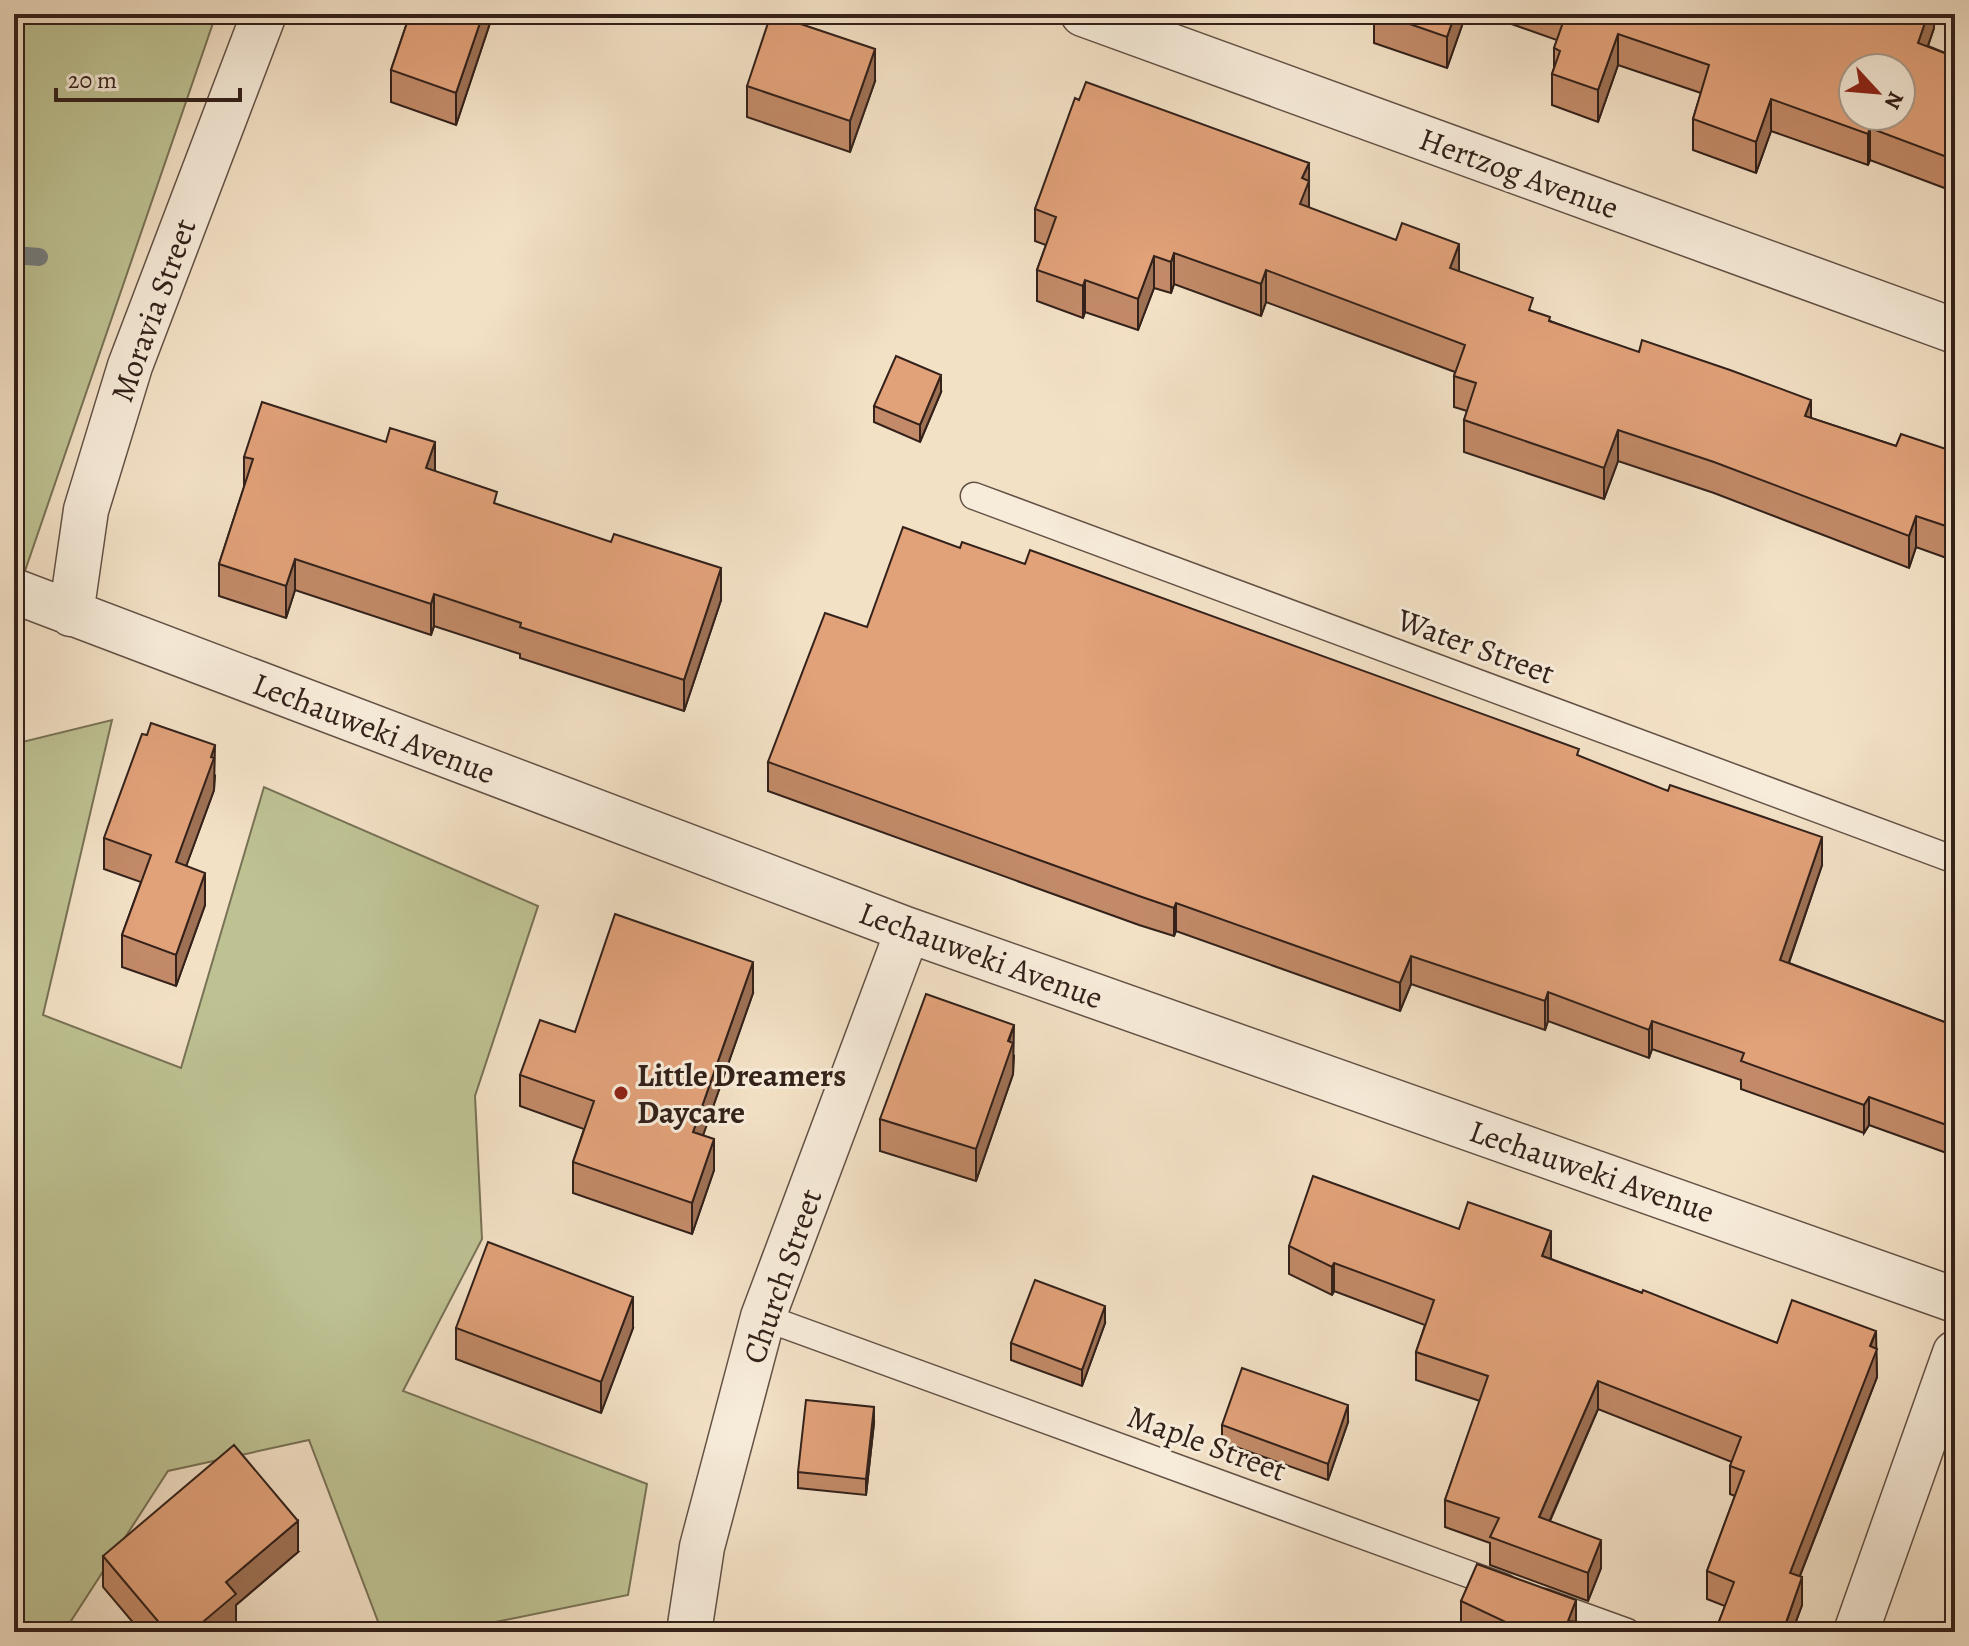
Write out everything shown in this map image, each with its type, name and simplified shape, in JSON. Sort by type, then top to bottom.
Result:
[{"type":"street","name":"Moravia Street","points":[[71,614],[86,510],[130,366],[264,14]]},
{"type":"street","name":"Hertzog Avenue","points":[[1083,14],[1955,331]]},
{"type":"street","name":"Lechauweki Avenue","points":[[14,591],[908,930],[1955,1300]]},
{"type":"street","name":"Church Street","points":[[689,1632],[702,1547],[763,1317],[908,930]]},
{"type":"street","points":[[1856,1632],[1955,1353]]},
{"type":"lane","name":"Water Street","points":[[974,496],[1955,860]]},
{"type":"lane","name":"Maple Street","points":[[763,1317],[1627,1632]]},
{"type":"green space","points":[[14,14],[189,14],[213,23],[14,603]]},
{"type":"green space","points":[[112,720],[43,1015],[181,1068],[264,787],[538,906],[475,1096],[482,1239],[403,1391],[647,1484],[628,1595],[461,1629],[460,1632],[382,1632],[309,1440],[168,1471],[71,1621],[81,1632],[14,1632],[14,744]]},
{"type":"building","points":[[410,14],[483,14],[456,93],[391,70]]},
{"type":"building","points":[[771,14],[875,49],[850,121],[747,86]]},
{"type":"building","points":[[1381,14],[1455,14],[1447,37]]},
{"type":"building","points":[[1566,14],[1928,14],[1918,43],[1955,57],[1955,160],[1881,132],[1917,132],[1917,52],[1837,52],[1837,123],[1771,99],[1756,142],[1693,119],[1709,65],[1618,34],[1598,90],[1552,74],[1560,51],[1554,48]]},
{"type":"building","points":[[1086,82],[1309,163],[1302,178],[1309,181],[1300,204],[1396,240],[1402,223],[1459,244],[1450,268],[1533,298],[1529,310],[1550,317],[1549,321],[1639,352],[1642,340],[1730,370],[1811,400],[1805,416],[1896,446],[1901,434],[1955,452],[1955,529],[1916,516],[1909,536],[1714,462],[1618,430],[1604,468],[1464,420],[1476,383],[1454,376],[1465,345],[1266,270],[1261,284],[1174,253],[1171,262],[1154,256],[1138,299],[1085,280],[1083,286],[1037,270],[1056,217],[1035,209],[1075,98],[1079,100]]},
{"type":"building","points":[[896,356],[941,375],[920,425],[874,406]]},
{"type":"building","points":[[262,402],[386,442],[390,428],[435,442],[426,468],[497,492],[494,503],[611,542],[614,534],[721,568],[684,680],[520,627],[521,623],[434,594],[431,604],[295,559],[286,586],[219,564],[253,459],[244,457]]},
{"type":"building","points":[[903,527],[960,548],[962,542],[1025,564],[1030,550],[1579,749],[1577,755],[1668,791],[1670,785],[1822,837],[1780,960],[1955,1026],[1955,1128],[1869,1097],[1864,1105],[1741,1061],[1744,1053],[1652,1021],[1649,1030],[1548,992],[1545,1001],[1411,956],[1400,983],[1176,903],[1174,908],[1139,896],[768,762],[825,613],[867,627]]},
{"type":"building","points":[[151,723],[215,745],[211,757],[214,758],[176,862],[205,873],[176,955],[122,935],[151,855],[104,838],[142,734],[147,735]]},
{"type":"building","name":"Little Dreamers Daycare","points":[[615,914],[753,962],[693,1132],[714,1139],[692,1203],[573,1162],[594,1101],[520,1075],[540,1020],[575,1032]]},
{"type":"building","points":[[926,994],[1014,1025],[1008,1041],[1013,1043],[976,1149],[880,1119]]},
{"type":"building","points":[[1313,1176],[1459,1229],[1468,1202],[1551,1231],[1542,1256],[1642,1293],[1643,1290],[1777,1343],[1792,1300],[1876,1331],[1870,1346],[1877,1349],[1790,1573],[1802,1577],[1783,1631],[1766,1624],[1766,1632],[1715,1632],[1734,1582],[1707,1571],[1744,1471],[1730,1466],[1741,1437],[1598,1381],[1539,1517],[1601,1540],[1588,1573],[1490,1537],[1499,1518],[1445,1500],[1488,1376],[1416,1352],[1434,1300],[1334,1263],[1332,1267],[1289,1246]]},
{"type":"building","points":[[488,1242],[633,1297],[601,1382],[456,1328]]},
{"type":"building","points":[[1035,1280],[1105,1306],[1082,1370],[1011,1343]]},
{"type":"building","points":[[1242,1368],[1348,1405],[1328,1464],[1222,1425]]},
{"type":"building","points":[[806,1400],[874,1407],[866,1479],[798,1472]]},
{"type":"building","points":[[234,1445],[298,1521],[226,1582],[236,1594],[191,1632],[167,1632],[103,1556]]},
{"type":"building","points":[[1477,1564],[1576,1600],[1568,1621],[1590,1623],[1590,1632],[1527,1632],[1461,1601]]},
{"type":"waterway","points":[[14,255],[39,257]]},
{"type":"place","name":"Little Dreamers Daycare","points":[[621,1093]]}]
